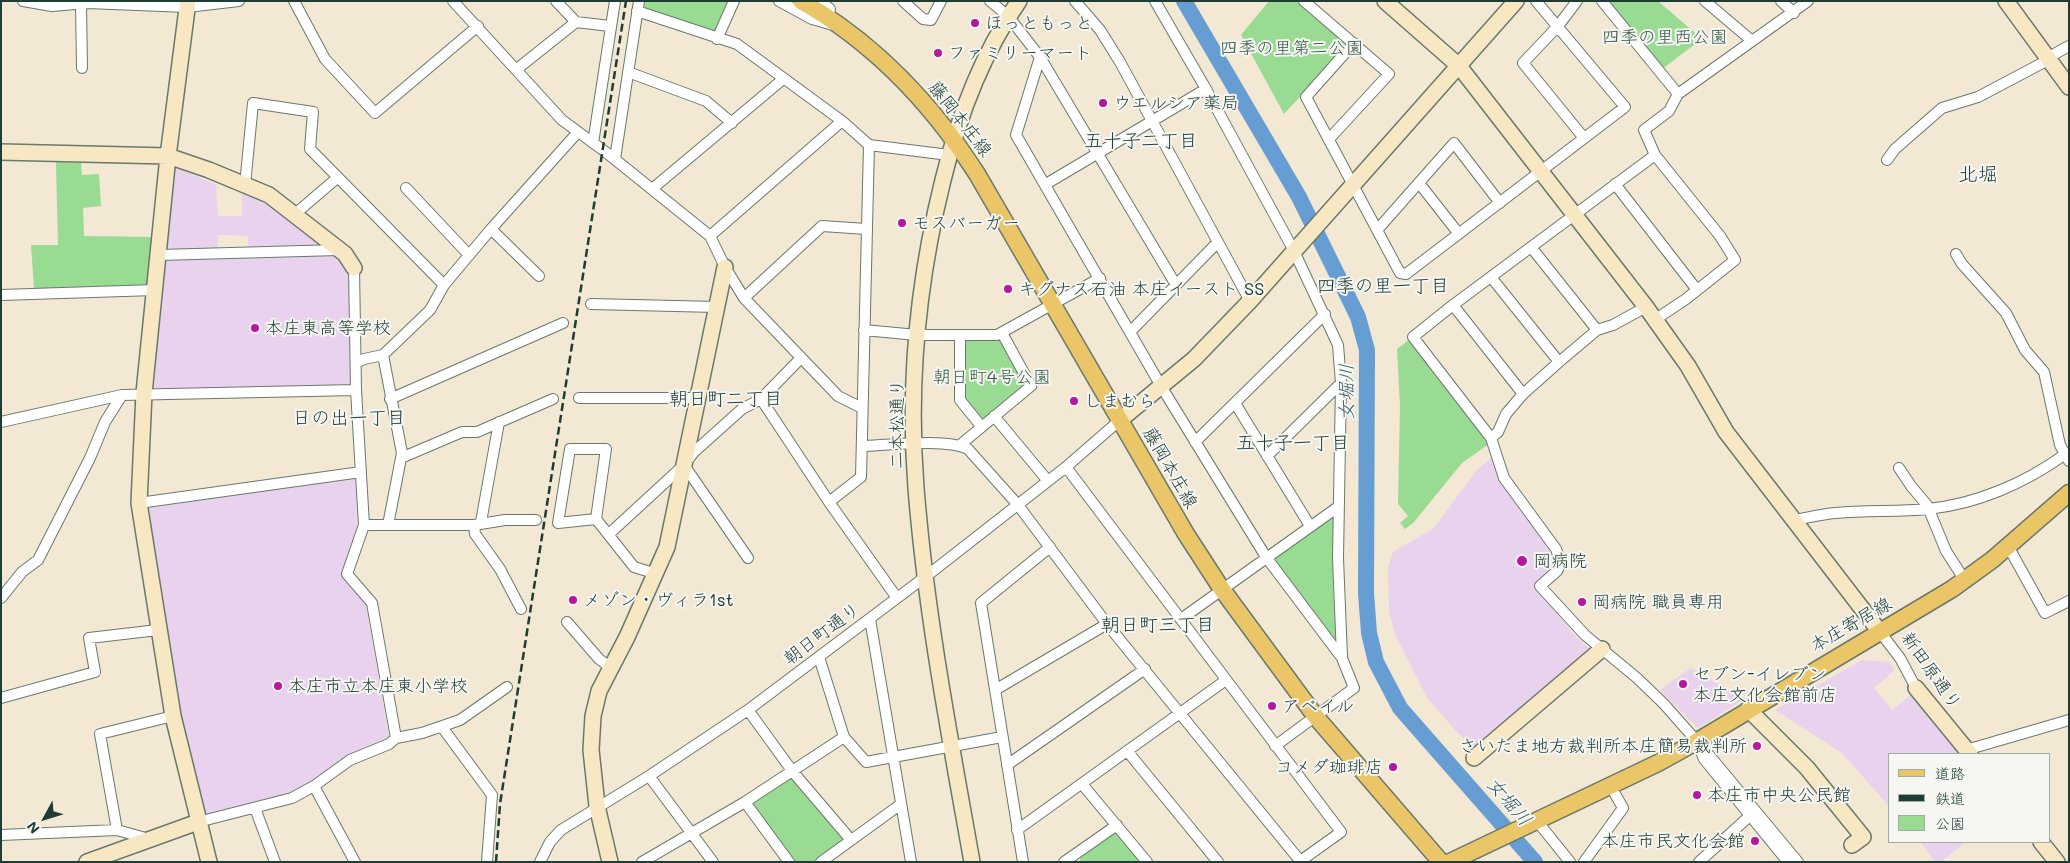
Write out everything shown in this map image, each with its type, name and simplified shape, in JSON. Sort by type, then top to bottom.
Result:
[{"type":"main road","name":"藤岡本庄線","points":[[801,1],[833,21],[889,67],[928,108],[953,138],[977,174],[1186,534],[1221,588],[1316,717],[1441,862]]},
{"type":"main road","name":"本庄寄居線","points":[[1450,862],[1658,763],[1696,742],[1748,709],[1880,632],[1964,579],[2008,546],[2069,493]]},
{"type":"street","points":[[23,1],[52,6],[81,3],[187,4],[239,1]]},
{"type":"street","points":[[294,1],[325,59],[376,112],[478,26]]},
{"type":"street","points":[[556,1],[576,22],[610,26]]},
{"type":"street","points":[[593,143],[615,1]]},
{"type":"street","points":[[717,39],[734,1]]},
{"type":"street","points":[[779,1],[829,26],[833,21],[830,9],[820,1]]},
{"type":"street","points":[[903,1],[923,19],[931,20],[941,1]]},
{"type":"street","points":[[990,1],[1008,16],[1040,57],[1176,285]]},
{"type":"street","name":"二本松通り","points":[[972,862],[925,577],[916,486],[917,335],[930,233],[953,138],[978,76],[1008,16],[1019,1]]},
{"type":"street","points":[[1075,1],[1100,30],[1152,120],[1250,301]]},
{"type":"street","points":[[1155,1],[1295,250],[1338,345],[1341,383],[1338,507],[1342,658]]},
{"type":"street","points":[[1304,1],[1389,74],[1330,138]]},
{"type":"street","points":[[1385,1],[1459,66],[1656,319],[1688,366],[1726,432],[1880,632]]},
{"type":"street","points":[[1120,420],[1194,358],[1250,301],[1516,1]]},
{"type":"street","points":[[1354,43],[1306,97],[1330,138],[1400,273],[1406,274],[1624,108],[1536,1]]},
{"type":"street","points":[[1577,1],[1558,26],[1523,63],[1584,138]]},
{"type":"street","points":[[1602,1],[1678,94]]},
{"type":"street","points":[[1705,1],[1751,40]]},
{"type":"street","points":[[1781,1],[1794,13]]},
{"type":"street","points":[[1656,319],[1735,260],[1720,236],[1655,155],[1644,130],[1669,111],[1678,94],[1751,40],[1794,13],[1808,1]]},
{"type":"street","points":[[2006,1],[2069,88]]},
{"type":"street","points":[[81,3],[82,68]]},
{"type":"street","points":[[459,3],[562,120],[615,159],[710,236],[725,267],[744,298],[838,396],[862,408]]},
{"type":"street","points":[[187,4],[168,156],[144,393],[139,503],[173,716],[209,862]]},
{"type":"street","points":[[615,159],[638,6],[717,39],[737,44],[782,80],[842,121],[869,145],[949,155]]},
{"type":"street","points":[[517,69],[576,22]]},
{"type":"street","points":[[1888,160],[1927,119],[1942,108],[1978,97],[2069,46]]},
{"type":"street","points":[[1040,57],[1016,135],[1195,442],[1266,557],[1342,658],[1354,688],[1275,746]]},
{"type":"street","points":[[628,72],[706,101],[732,123]]},
{"type":"street","points":[[652,189],[782,80]]},
{"type":"street","points":[[1046,184],[1206,89]]},
{"type":"street","points":[[246,185],[253,103],[313,112],[310,149],[444,285]]},
{"type":"street","points":[[710,236],[842,121]]},
{"type":"street","points":[[356,363],[364,359],[383,355],[430,310],[444,285],[491,229],[578,132]]},
{"type":"street","points":[[1378,229],[1454,143],[1500,203]]},
{"type":"street","points":[[829,502],[861,477],[869,145]]},
{"type":"street","points":[[1,152],[168,156],[209,170],[269,195],[296,214],[339,250],[354,268],[356,390],[364,525],[347,574],[372,603],[396,738]]},
{"type":"street","points":[[1655,155],[1453,305],[1412,338],[1493,440],[1504,478],[1551,541],[1561,563],[1558,571],[1540,586],[1585,635],[1664,704],[1696,742],[1704,759],[1798,862]]},
{"type":"street","points":[[296,214],[337,178]]},
{"type":"street","points":[[1419,183],[1459,234]]},
{"type":"street","points":[[1615,184],[1697,290]]},
{"type":"street","points":[[406,188],[469,255]]},
{"type":"street","points":[[744,298],[822,226],[866,229]]},
{"type":"street","points":[[491,229],[539,276]]},
{"type":"street","points":[[1130,332],[1218,242]]},
{"type":"street","points":[[1531,247],[1597,330]]},
{"type":"street","points":[[159,255],[339,250]]},
{"type":"street","points":[[1795,520],[1835,513],[1929,509],[2006,489],[2067,458],[2054,420],[2044,372],[2025,350],[2006,313],[1962,264],[1956,254]]},
{"type":"street","points":[[610,862],[597,806],[591,750],[594,716],[599,691],[657,574],[667,548],[725,267]]},
{"type":"street","points":[[1491,277],[1559,362]]},
{"type":"street","points":[[864,330],[917,335],[960,336],[1002,333],[1052,303],[1100,278]]},
{"type":"street","points":[[1,295],[155,290]]},
{"type":"street","points":[[590,304],[716,307]]},
{"type":"street","points":[[1453,305],[1523,394]]},
{"type":"street","points":[[1493,440],[1506,414],[1523,394],[1559,362],[1597,330],[1613,325],[1646,307]]},
{"type":"street","points":[[1195,442],[1325,314]]},
{"type":"street","points":[[390,399],[563,323]]},
{"type":"street","points":[[960,445],[1031,386],[1002,333]]},
{"type":"street","points":[[960,336],[960,400],[981,426]]},
{"type":"street","points":[[383,355],[402,458],[388,525]]},
{"type":"street","points":[[609,534],[684,465],[694,452],[742,409],[761,399],[801,358]]},
{"type":"street","points":[[1267,456],[1341,383]]},
{"type":"street","points":[[1,422],[93,399],[144,393],[356,390]]},
{"type":"street","points":[[1,598],[22,572],[38,560],[90,458],[105,422],[122,395]]},
{"type":"street","points":[[579,398],[698,398]]},
{"type":"street","points":[[402,458],[462,432],[477,432],[553,399]]},
{"type":"street","points":[[761,399],[829,502],[897,598]]},
{"type":"street","points":[[1235,403],[1310,526]]},
{"type":"street","points":[[994,416],[1048,481]]},
{"type":"street","name":"朝日町通り","points":[[540,862],[555,834],[597,806],[649,776],[748,710],[1066,468],[1120,420]]},
{"type":"street","points":[[499,422],[475,534],[500,569],[522,609]]},
{"type":"street","points":[[862,446],[960,445],[978,459],[1018,505],[1107,624],[1300,862],[1341,832],[1066,468]]},
{"type":"street","points":[[596,518],[558,523],[570,450],[606,449],[596,518],[634,567],[657,574]]},
{"type":"street","points":[[684,465],[748,558]]},
{"type":"street","points":[[1899,468],[1929,509],[1946,552],[1964,579]]},
{"type":"street","points":[[139,503],[362,472]]},
{"type":"street","points":[[1181,619],[1221,588],[1338,507]]},
{"type":"street","points":[[364,525],[478,524],[536,520]]},
{"type":"street","points":[[2008,546],[2044,613],[2069,601]]},
{"type":"street","points":[[1022,862],[981,603],[1050,547]]},
{"type":"street","points":[[870,618],[901,804],[907,860]]},
{"type":"street","points":[[567,622],[599,658],[611,668]]},
{"type":"street","points":[[995,690],[1107,624]]},
{"type":"street","points":[[1,698],[95,672],[89,638],[158,630]]},
{"type":"street","name":"新田原通り","points":[[1880,632],[1900,658],[1916,688],[1968,752]]},
{"type":"street","points":[[1474,758],[1602,649]]},
{"type":"street","points":[[818,657],[844,737],[866,762],[1002,737]]},
{"type":"street","points":[[1006,765],[1145,669]]},
{"type":"street","points":[[1017,830],[1226,680]]},
{"type":"street","points":[[87,862],[198,822],[292,798],[314,786],[350,760],[389,744],[396,738],[442,727],[460,720],[507,687]]},
{"type":"street","points":[[1748,709],[1807,768],[1863,837],[1852,845]]},
{"type":"street","points":[[748,710],[793,772],[851,840]]},
{"type":"street","points":[[117,830],[100,734],[173,716]]},
{"type":"street","points":[[1968,752],[2069,720]]},
{"type":"street","points":[[442,727],[492,795],[487,862]]},
{"type":"street","points":[[642,862],[656,858],[693,833],[793,772],[844,737]]},
{"type":"street","points":[[1128,752],[1218,862]]},
{"type":"street","points":[[649,776],[713,862]]},
{"type":"street","points":[[1082,784],[1147,862]]},
{"type":"street","points":[[314,786],[355,862]]},
{"type":"street","points":[[1584,862],[1623,808],[1615,794]]},
{"type":"street","points":[[745,802],[789,862]]},
{"type":"street","points":[[820,862],[901,804]]},
{"type":"street","points":[[254,808],[275,862]]},
{"type":"street","points":[[1699,862],[1753,813]]},
{"type":"street","points":[[1753,813],[1788,862]]},
{"type":"street","points":[[1536,822],[1570,862]]},
{"type":"street","points":[[1064,862],[1075,858],[1117,825]]},
{"type":"street","points":[[1,836],[117,830],[149,839]]},
{"type":"street","points":[[2042,843],[2057,862]]},
{"type":"shaded area","points":[[175,168],[216,184],[218,216],[242,216],[242,194],[271,204],[326,248],[248,250],[248,236],[218,235],[218,250],[167,251]]},
{"type":"shaded area","name":"本庄東高等学校","points":[[338,255],[351,270],[352,387],[153,390],[165,258]]},
{"type":"shaded area","points":[[1493,456],[1498,478],[1554,554],[1556,563],[1553,569],[1535,587],[1577,638],[1594,652],[1476,750],[1455,730],[1428,699],[1395,634],[1389,611],[1388,568],[1393,552],[1434,528],[1476,471]]},
{"type":"shaded area","name":"本庄市立本庄東小学校","points":[[356,477],[357,527],[345,577],[366,605],[389,738],[346,759],[299,790],[204,815],[164,633],[148,508]]},
{"type":"shaded area","points":[[1862,660],[1889,662],[1895,670],[1874,688],[1892,710],[1913,693],[1962,753],[1888,753],[1888,805],[1842,753],[1775,710]]},
{"type":"shaded area","points":[[1691,668],[1746,698],[1698,728],[1660,690]]},
{"type":"shaded area","points":[[1922,843],[1965,843],[1941,862],[1935,862]]},
{"type":"green space","points":[[644,1],[730,1],[715,33],[645,11]]},
{"type":"green space","name":"四季の里第二公園","points":[[1269,1],[1299,1],[1345,41],[1344,49],[1284,114],[1241,35]]},
{"type":"green space","name":"四季の里西公園","points":[[1606,1],[1658,1],[1702,39],[1662,69]]},
{"type":"green space","points":[[56,162],[81,163],[82,175],[99,174],[101,206],[83,208],[84,236],[153,237],[149,286],[34,289],[31,245],[58,245]]},
{"type":"green space","name":"朝日町4号公園","points":[[998,338],[1025,382],[1025,386],[985,419],[980,417],[965,399],[964,342],[967,339]]},
{"type":"green space","points":[[1409,340],[1489,444],[1462,463],[1414,522],[1405,529],[1400,523],[1408,516],[1398,504],[1400,406],[1397,349]]},
{"type":"green space","points":[[1328,518],[1334,518],[1333,582],[1336,637],[1332,639],[1274,563],[1274,559]]},
{"type":"green space","points":[[789,779],[794,779],[844,839],[813,862],[793,862],[753,805],[754,800]]},
{"type":"green space","points":[[1115,832],[1118,832],[1141,862],[1080,862],[1080,856]]},
{"type":"waterway","name":"女堀川","points":[[1184,1],[1299,197],[1358,317],[1367,350],[1366,593],[1369,633],[1376,662],[1400,708],[1535,862]]},
{"type":"railway","points":[[496,862],[500,804],[626,1]]},
{"type":"place","name":"ほっともっと","points":[[975,23]]},
{"type":"place","name":"ファミリーマート","points":[[938,53]]},
{"type":"place","name":"ウエルシア薬局","points":[[1103,103]]},
{"type":"place","name":"モスバーガー","points":[[902,223]]},
{"type":"place","name":"キグナス石油 本庄イースト SS","points":[[1008,289]]},
{"type":"place","name":"本庄東高等学校","points":[[255,328]]},
{"type":"place","name":"しまむら","points":[[1074,401]]},
{"type":"place","name":"岡病院","points":[[1522,561]]},
{"type":"place","name":"メゾン・ヴィラ1st","points":[[573,600]]},
{"type":"place","name":"岡病院 職員専用","points":[[1582,602]]},
{"type":"place","name":"セブン-イレブン 本庄文化会館前店","points":[[1683,684]]},
{"type":"place","name":"本庄市立本庄東小学校","points":[[278,686]]},
{"type":"place","name":"アベイル","points":[[1272,706]]},
{"type":"place","name":"さいたま地方裁判所本庄簡易裁判所","points":[[1757,746]]},
{"type":"place","name":"コメダ珈琲店","points":[[1393,767]]},
{"type":"place","name":"本庄市中央公民館","points":[[1697,795]]},
{"type":"place","name":"本庄市民文化会館","points":[[1755,841]]},
{"type":"district","name":"五十子二丁目","points":[[1141,141]]},
{"type":"district","name":"北堀","points":[[1978,175]]},
{"type":"district","name":"四季の里一丁目","points":[[1383,286]]},
{"type":"district","name":"朝日町二丁目","points":[[726,399]]},
{"type":"district","name":"日の出一丁目","points":[[349,418]]},
{"type":"district","name":"五十子一丁目","points":[[1293,443]]},
{"type":"district","name":"朝日町三丁目","points":[[1158,625]]}]
